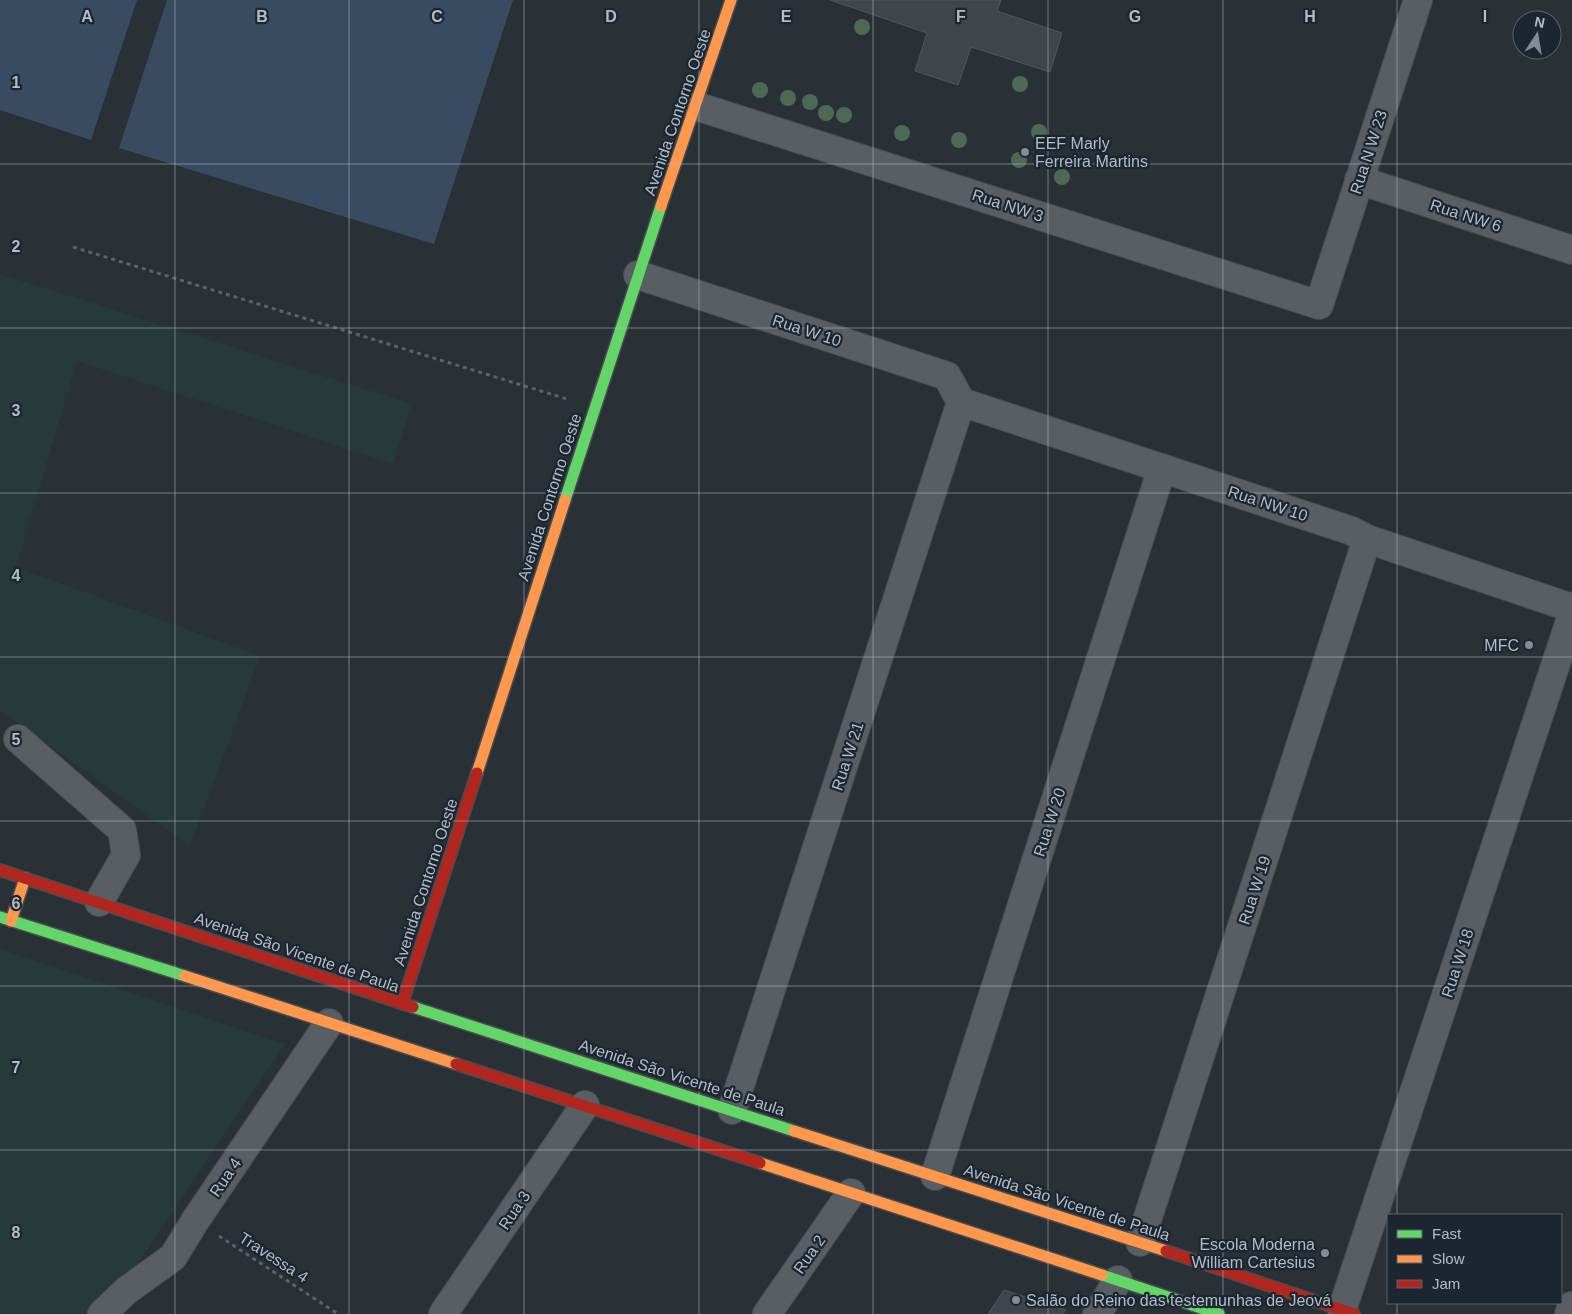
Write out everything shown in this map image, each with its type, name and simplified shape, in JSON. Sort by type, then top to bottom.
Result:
[{"type":"main road","name":"Avenida Contorno Oeste","points":[[402,1004],[638,275],[731,0]]},
{"type":"main road","name":"Avenida São Vicente de Paula","points":[[0,870],[402,1004],[1140,1242],[1348,1312]]},
{"type":"main road","points":[[25,878],[5,919],[586,1105],[1219,1314]]},
{"type":"street","name":"Rua N W 23","points":[[1319,305],[1418,0]]},
{"type":"street","name":"Rua NW 3","points":[[696,106],[1319,305]]},
{"type":"street","name":"Rua NW 6","points":[[1359,180],[1572,250]]},
{"type":"street","name":"Rua W 10","points":[[638,275],[948,376],[961,402]]},
{"type":"street","name":"Rua NW 10","points":[[961,402],[1352,531],[1368,539],[1572,608]]},
{"type":"street","name":"Rua W 21","points":[[732,1110],[961,402]]},
{"type":"street","name":"Rua W 20","points":[[935,1176],[1162,468]]},
{"type":"street","name":"Rua W 19","points":[[1140,1242],[1368,539]]},
{"type":"street","name":"Rua W 18","points":[[1348,1312],[1572,615]]},
{"type":"street","points":[[18,739],[122,830],[126,855],[99,902]]},
{"type":"street","name":"Rua 4","points":[[102,1314],[126,1292],[173,1258],[195,1221],[329,1023]]},
{"type":"street","name":"Rua 3","points":[[443,1314],[586,1105]]},
{"type":"street","name":"Rua 2","points":[[767,1314],[851,1193]]},
{"type":"street","points":[[1097,1314],[1118,1280]]},
{"type":"street","points":[[1570,1314],[1572,1306]]},
{"type":"path","points":[[73,247],[595,407]]},
{"type":"path","name":"Travessa 4","points":[[195,1221],[338,1314]]},
{"type":"green space","points":[[0,274],[412,404],[393,464],[77,361],[16,567],[260,656],[190,846],[0,710]]},
{"type":"green space","points":[[0,949],[285,1044],[104,1314],[0,1314]]},
{"type":"water","points":[[0,0],[137,0],[91,140],[0,110]]},
{"type":"water","points":[[167,0],[513,0],[434,244],[119,148]]},
{"type":"building","points":[[830,0],[1001,0],[997,11],[1062,33],[1050,72],[971,47],[958,85],[915,71],[927,33]]},
{"type":"building","name":"Salão do Reino das testemunhas de Jeová","points":[[1004,1290],[1066,1310],[1063,1314],[988,1314]]},
{"type":"traffic: fast","points":[[565,500],[661,206]]},
{"type":"traffic: fast","points":[[0,917],[185,976]]},
{"type":"traffic: fast","points":[[413,1007],[794,1131]]},
{"type":"traffic: fast","points":[[1102,1275],[1219,1314]]},
{"type":"traffic: slow","points":[[661,206],[731,0]]},
{"type":"traffic: slow","points":[[477,773],[565,500]]},
{"type":"traffic: slow","points":[[11,921],[25,878]]},
{"type":"traffic: slow","points":[[185,976],[456,1064]]},
{"type":"traffic: slow","points":[[794,1131],[1166,1251]]},
{"type":"traffic: slow","points":[[760,1163],[1102,1275]]},
{"type":"traffic: jam","points":[[402,1004],[477,773]]},
{"type":"traffic: jam","points":[[0,870],[413,1007]]},
{"type":"traffic: jam","points":[[456,1064],[760,1163]]},
{"type":"traffic: jam","points":[[1166,1251],[1354,1314]]},
{"type":"place","name":"EEF Marly Ferreira Martins","points":[[1025,152]]},
{"type":"place","name":"MFC","points":[[1529,645]]},
{"type":"place","name":"Escola Moderna William Cartesius","points":[[1325,1253]]},
{"type":"place","name":"Salão do Reino das testemunhas de Jeová","points":[[1016,1300]]}]
